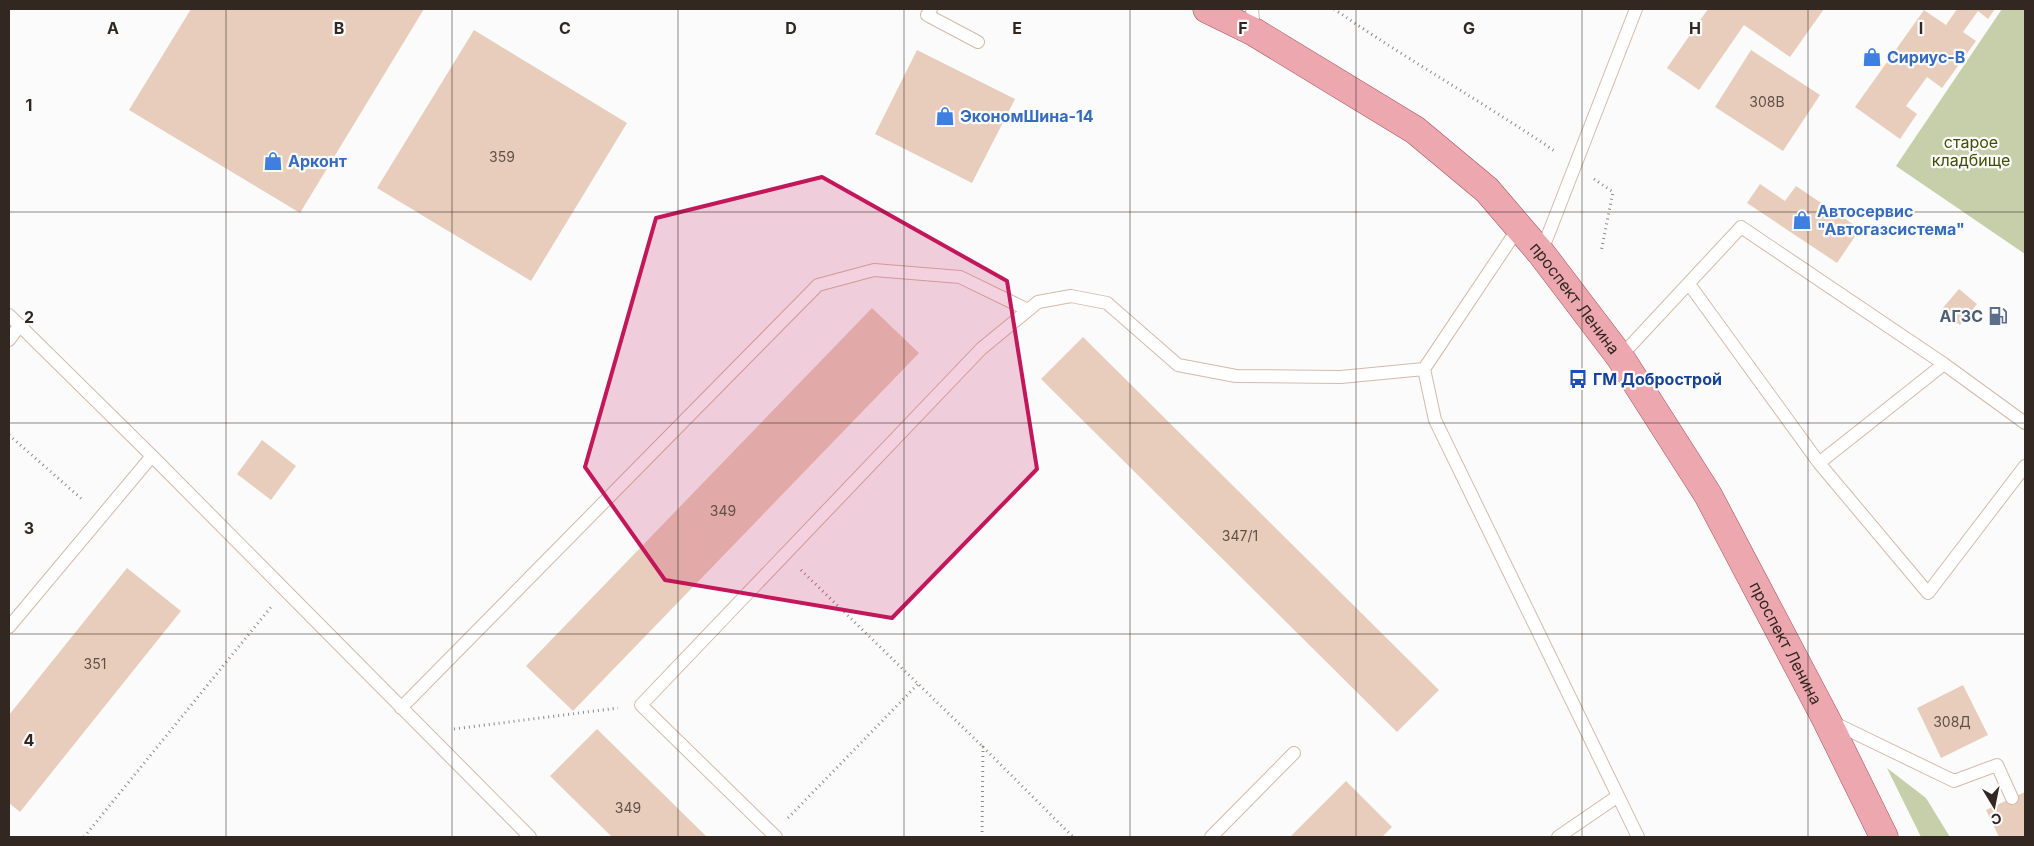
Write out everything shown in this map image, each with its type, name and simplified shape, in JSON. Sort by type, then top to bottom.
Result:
[{"type":"main road","name":"проспект Ленина","points":[[1207,9],[1253,20],[1414,130],[1487,190],[1541,253],[1620,357],[1708,495],[1826,719],[1884,837]]},
{"type":"lane","points":[[931,9],[927,15],[978,42]]},
{"type":"lane","points":[[1541,253],[1636,9]]},
{"type":"lane","points":[[1519,227],[1424,369],[1435,420],[1638,837]]},
{"type":"lane","points":[[1620,357],[1741,228],[1944,364],[2025,423]]},
{"type":"lane","points":[[401,708],[818,285],[874,270],[960,277],[1028,310]]},
{"type":"lane","points":[[1689,284],[1819,462],[1928,593],[2025,466]]},
{"type":"lane","points":[[774,835],[641,705],[981,349],[1038,302],[1071,296],[1108,303],[1178,366],[1236,376],[1341,376],[1424,369]]},
{"type":"lane","points":[[9,314],[530,837]]},
{"type":"lane","points":[[9,340],[20,325]]},
{"type":"lane","points":[[1819,462],[1944,364]]},
{"type":"lane","points":[[9,627],[152,456]]},
{"type":"lane","points":[[1826,719],[1954,781],[1997,765],[2012,798]]},
{"type":"lane","points":[[1211,837],[1294,753]]},
{"type":"lane","points":[[1558,837],[1618,796]]},
{"type":"path","points":[[1334,9],[1389,47],[1505,118],[1613,192],[1602,252]]},
{"type":"path","points":[[9,435],[102,517]]},
{"type":"path","points":[[785,555],[1073,837]]},
{"type":"path","points":[[84,837],[285,590]]},
{"type":"path","points":[[774,835],[918,684]]},
{"type":"path","points":[[426,732],[641,705]]},
{"type":"path","points":[[982,837],[983,748]]},
{"type":"highlighted area","points":[[822,177],[1007,281],[1037,469],[892,618],[665,580],[585,467],[656,218]]},
{"type":"green space","name":"старое кладбище","points":[[2002,9],[2025,9],[2025,254],[1896,166]]},
{"type":"green space","points":[[1887,768],[1926,798],[1950,837],[1921,837]]},
{"type":"building","name":"Арконт","points":[[191,9],[424,9],[300,213],[129,110]]},
{"type":"building","points":[[1708,9],[1824,9],[1790,57],[1744,25],[1699,90],[1667,68]]},
{"type":"building","points":[[1957,9],[1995,9],[1988,19],[1978,11],[1963,32],[1976,41],[1942,88],[1927,77],[1906,106],[1917,114],[1900,139],[1855,107],[1924,10],[1946,25]]},
{"type":"building","name":"Арконт","points":[[474,30],[627,123],[531,281],[377,188]]},
{"type":"building","name":"ЭкономШина-14","points":[[917,50],[1015,99],[972,183],[875,134]]},
{"type":"building","points":[[1751,50],[1820,95],[1783,151],[1715,107]]},
{"type":"building","points":[[1760,184],[1785,201],[1796,186],[1860,229],[1837,263],[1747,203]]},
{"type":"building","points":[[1959,289],[1977,304],[1960,325],[1941,310]]},
{"type":"building","points":[[872,308],[919,353],[573,711],[526,666]]},
{"type":"building","points":[[1083,337],[1439,690],[1397,732],[1041,379]]},
{"type":"building","points":[[262,440],[296,466],[271,500],[237,474]]},
{"type":"building","points":[[127,568],[181,611],[20,812],[9,803],[9,715]]},
{"type":"building","points":[[1963,685],[1988,735],[1941,758],[1917,708]]},
{"type":"building","points":[[597,729],[707,837],[612,837],[550,776]]},
{"type":"building","points":[[1346,781],[1392,827],[1382,837],[1290,837]]},
{"type":"building","points":[[2025,792],[2025,837],[1999,837],[1986,810]]},
{"type":"place","name":"Сириус-В","points":[[1872,57]]},
{"type":"place","name":"ЭкономШина-14","points":[[945,116]]},
{"type":"place","name":"Арконт","points":[[273,161]]},
{"type":"place","name":"Автосервис \"Автогазсистема\"","points":[[1802,220]]},
{"type":"place","name":"АГЗС","points":[[1998,316]]},
{"type":"place","name":"ГМ Добрострой","points":[[1578,379]]}]
